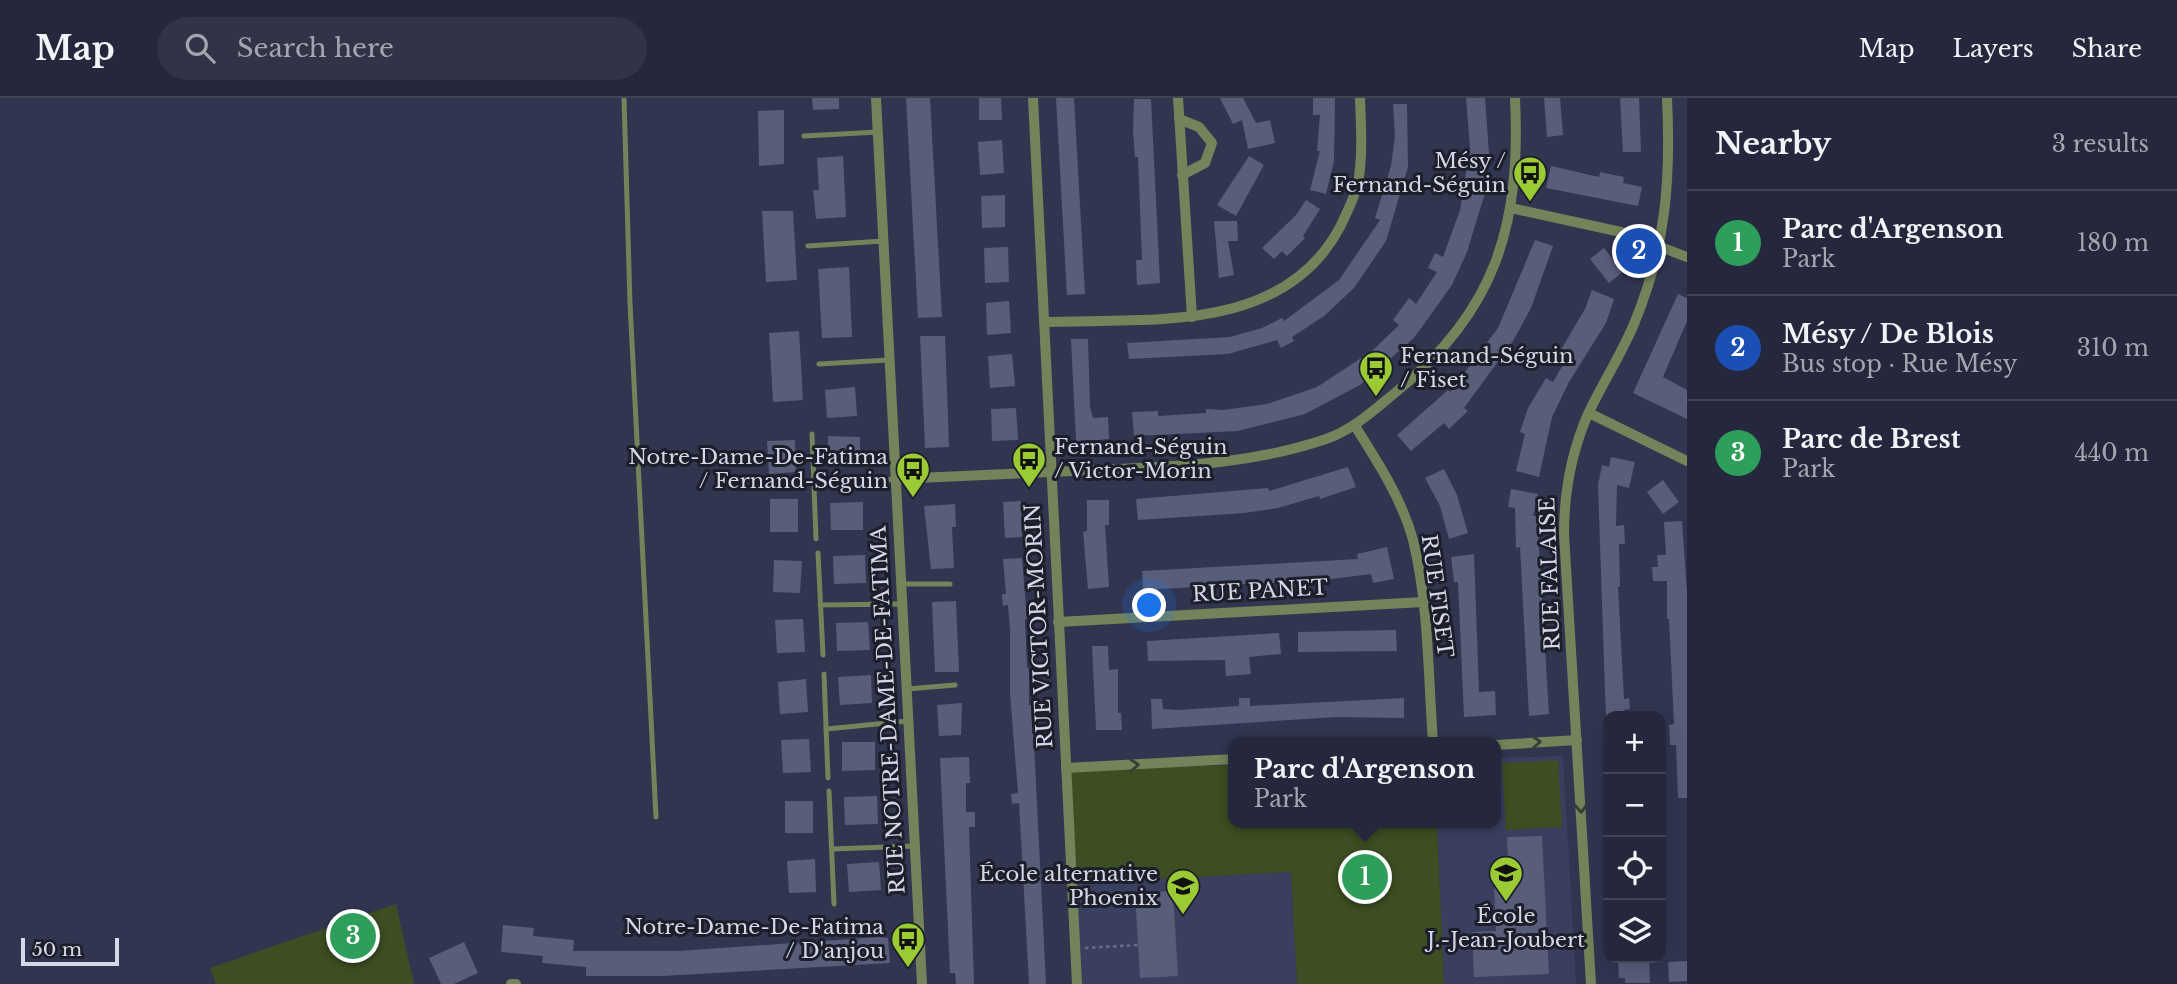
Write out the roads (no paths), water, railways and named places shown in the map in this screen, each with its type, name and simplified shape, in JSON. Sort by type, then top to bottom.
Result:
[{"type":"street","name":"RUE NOTRE-DAME-DE-FATIMA","points":[[876,98],[922,984]]},
{"type":"street","name":"RUE VICTOR-MORIN","points":[[1033,98],[1077,984]]},
{"type":"street","points":[[1178,98],[1192,317]]},
{"type":"street","points":[[1044,322],[1192,317],[1238,309],[1271,296],[1300,277],[1330,246],[1357,184],[1361,139],[1360,98]]},
{"type":"street","points":[[896,479],[1204,465],[1279,452],[1327,439],[1356,426],[1432,363],[1466,323],[1486,285],[1511,208],[1517,164],[1515,98]]},
{"type":"street","name":"RUE FALAISE","points":[[1591,984],[1564,519],[1569,472],[1589,412],[1634,324],[1658,246],[1669,186],[1667,98]]},
{"type":"street","points":[[1179,119],[1199,127],[1212,143],[1205,163],[1182,174]]},
{"type":"street","points":[[1511,208],[1621,232],[1687,257]]},
{"type":"street","points":[[1589,412],[1687,461]]},
{"type":"street","name":"RUE FISET","points":[[1356,426],[1390,484],[1413,539],[1423,601],[1433,737]]},
{"type":"street","name":"RUE PANET","points":[[1058,622],[1423,601]]},
{"type":"street","points":[[1501,745],[1577,740]]},
{"type":"street","points":[[1066,768],[1228,759]]},
{"type":"lane","points":[[624,98],[630,303],[656,817]]},
{"type":"lane","points":[[804,135],[878,132]]},
{"type":"lane","points":[[808,246],[883,242]]},
{"type":"lane","points":[[819,364],[890,360]]},
{"type":"lane","points":[[812,434],[816,539]]},
{"type":"lane","points":[[815,487],[896,479]]},
{"type":"lane","points":[[818,553],[823,655]]},
{"type":"lane","points":[[901,584],[950,584]]},
{"type":"lane","points":[[820,604],[902,604]]},
{"type":"lane","points":[[824,674],[828,778]]},
{"type":"lane","points":[[907,689],[955,685]]},
{"type":"lane","points":[[826,729],[908,721]]},
{"type":"lane","points":[[829,791],[834,904]]},
{"type":"lane","points":[[832,849],[915,846]]},
{"type":"place","name":"Mésy / Fernand-Séguin","points":[[1530,203]]},
{"type":"place","name":"Mésy / De Blois","points":[[1639,251]]},
{"type":"place","name":"Fernand-Séguin / Fiset","points":[[1376,398]]},
{"type":"place","name":"Fernand-Séguin / Victor-Morin","points":[[1029,489]]},
{"type":"place","name":"Notre-Dame-De-Fatima / Fernand-Séguin","points":[[913,499]]},
{"type":"place","name":"Parc d'Argenson","points":[[1365,877]]},
{"type":"place","name":"École J.-Jean-Joubert","points":[[1506,903]]},
{"type":"place","name":"École alternative Phoenix","points":[[1183,916]]},
{"type":"place","name":"Parc de Brest","points":[[353,936]]},
{"type":"place","name":"Notre-Dame-De-Fatima / D'anjou","points":[[908,969]]}]
